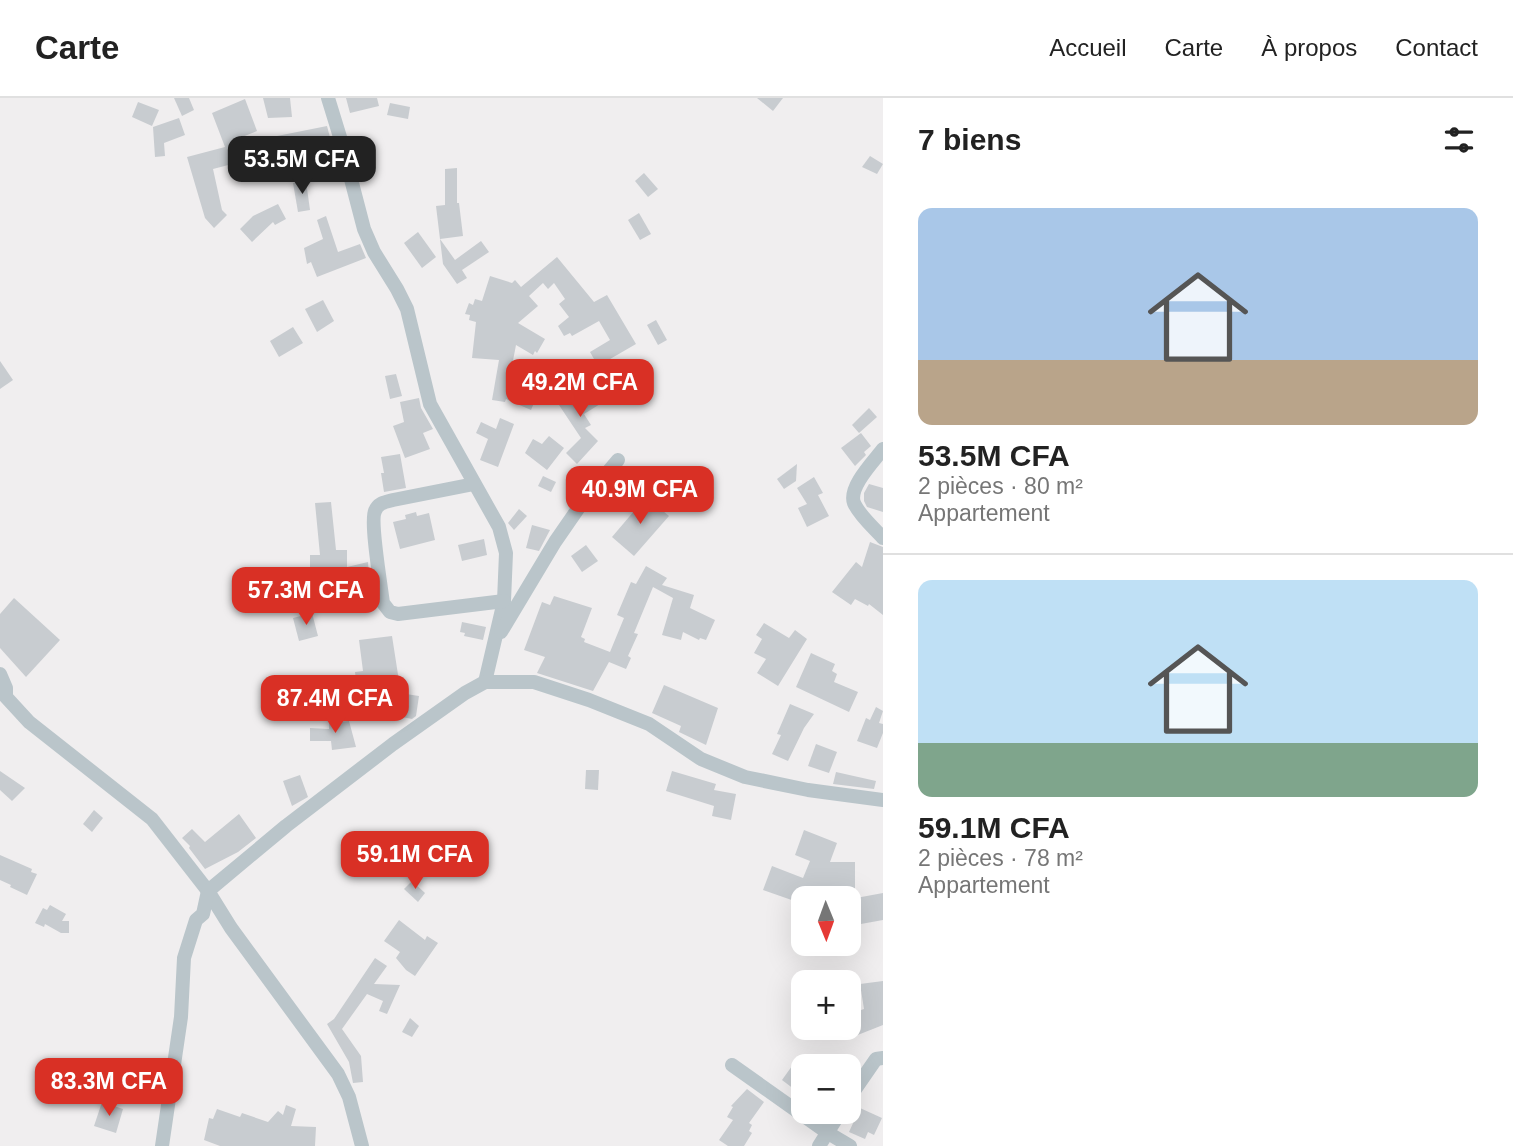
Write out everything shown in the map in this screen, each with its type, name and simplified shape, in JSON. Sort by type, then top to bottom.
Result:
[{"type":"street","points":[[328,98],[363,229],[407,309],[430,404],[499,527],[506,553],[497,639],[485,682]]},
{"type":"street","points":[[883,449],[859,480],[853,494],[854,503],[883,538]]},
{"type":"street","points":[[497,639],[584,500],[618,460]]},
{"type":"street","points":[[474,484],[380,503],[373,512],[383,603],[390,612],[398,614],[503,601]]},
{"type":"street","points":[[0,674],[6,688],[3,698],[152,820],[208,891],[231,928],[338,1074],[349,1097],[362,1146]]},
{"type":"street","points":[[162,1146],[181,1017],[184,958],[196,920],[203,914],[208,891],[286,826],[393,744],[485,682],[534,682],[589,699],[649,724],[701,758],[745,777],[808,790],[883,800]]},
{"type":"street","points":[[861,1082],[881,1056]]},
{"type":"street","points":[[732,1065],[850,1146]]},
{"type":"street","points":[[818,1146],[833,1124]]},
{"type":"building","points":[[174,98],[189,98],[194,110],[182,116]]},
{"type":"building","points":[[263,98],[290,98],[292,117],[268,118]]},
{"type":"building","points":[[346,98],[377,98],[379,106],[350,113]]},
{"type":"building","points":[[757,98],[783,98],[773,111]]},
{"type":"building","points":[[245,99],[257,131],[237,139],[243,159],[239,160],[240,162],[213,169],[222,210],[227,215],[214,228],[205,218],[187,157],[225,147],[212,113]]},
{"type":"building","points":[[138,102],[159,110],[152,126],[132,117]]},
{"type":"building","points":[[390,103],[410,107],[408,119],[387,115]]},
{"type":"building","points":[[179,118],[185,135],[164,143],[165,156],[155,157],[153,127]]},
{"type":"building","points":[[327,126],[332,145],[286,149],[287,154],[277,156],[272,137]]},
{"type":"building","points":[[870,156],[883,164],[877,174],[862,167]]},
{"type":"building","points":[[457,168],[457,203],[463,236],[440,239],[455,260],[481,241],[489,252],[462,270],[467,278],[457,284],[443,264],[436,206],[445,205],[445,169]]},
{"type":"building","points":[[644,173],[658,189],[648,197],[635,181]]},
{"type":"building","points":[[306,181],[310,210],[298,212],[293,183]]},
{"type":"building","points":[[278,204],[286,219],[275,225],[273,222],[252,242],[240,229],[253,216]]},
{"type":"building","points":[[639,213],[651,234],[640,240],[628,220]]},
{"type":"building","points":[[326,216],[338,252],[360,244],[366,258],[317,277],[311,262],[307,264],[304,248],[323,239],[317,220]]},
{"type":"building","points":[[418,232],[436,257],[422,268],[404,243]]},
{"type":"building","points":[[557,257],[594,302],[607,295],[636,344],[598,366],[590,352],[610,340],[599,321],[572,336],[570,333],[564,336],[558,326],[569,317],[559,304],[565,299],[554,283],[548,289],[543,283],[529,296],[538,306],[518,323],[545,339],[533,355],[516,345],[511,371],[542,384],[531,410],[506,399],[505,402],[492,400],[499,360],[472,358],[476,322],[469,320],[470,315],[465,314],[469,303],[473,305],[475,299],[482,301],[490,276],[512,283],[515,280],[521,287]]},
{"type":"building","points":[[323,300],[334,321],[317,332],[305,309]]},
{"type":"building","points":[[656,320],[667,340],[658,345],[647,325]]},
{"type":"building","points":[[293,327],[303,343],[279,357],[270,341]]},
{"type":"building","points":[[0,361],[13,380],[0,389]]},
{"type":"building","points":[[396,374],[402,396],[390,399],[385,376]]},
{"type":"building","points":[[594,385],[605,401],[584,414],[591,425],[585,428],[598,441],[577,464],[566,453],[581,438],[555,399],[569,390],[574,398]]},
{"type":"building","points":[[419,398],[421,408],[433,429],[423,433],[430,449],[405,458],[393,426],[404,422],[400,402]]},
{"type":"building","points":[[869,408],[877,417],[859,433],[852,425]]},
{"type":"building","points":[[500,418],[514,424],[498,467],[480,460],[488,439],[476,433],[481,422],[496,429]]},
{"type":"building","points":[[861,433],[871,446],[855,466],[841,448]]},
{"type":"building","points":[[549,436],[564,448],[547,470],[525,453],[533,439],[542,444]]},
{"type":"building","points":[[400,454],[406,488],[384,492],[381,457]]},
{"type":"building","points":[[797,464],[796,481],[784,489],[777,479]]},
{"type":"building","points":[[543,476],[556,482],[551,492],[538,486]]},
{"type":"building","points":[[814,477],[823,493],[818,495],[829,516],[807,527],[798,508],[807,504],[797,488]]},
{"type":"building","points":[[869,484],[883,488],[883,512],[867,507],[864,501],[864,493]]},
{"type":"building","points":[[646,497],[669,516],[634,556],[612,537]]},
{"type":"building","points":[[331,502],[336,550],[347,550],[347,567],[368,562],[369,575],[358,578],[361,610],[351,611],[348,580],[338,583],[336,573],[310,573],[310,555],[320,555],[315,503]]},
{"type":"building","points":[[519,509],[527,516],[514,530],[508,523]]},
{"type":"building","points":[[416,512],[417,516],[429,513],[435,540],[400,549],[393,522],[406,519],[405,515]]},
{"type":"building","points":[[532,525],[550,530],[539,551],[526,548]]},
{"type":"building","points":[[484,539],[487,555],[462,561],[458,545]]},
{"type":"building","points":[[870,542],[883,547],[883,615],[869,604],[868,606],[855,599],[851,605],[832,592],[856,562],[862,567]]},
{"type":"building","points":[[586,545],[598,561],[582,572],[571,556]]},
{"type":"building","points":[[646,566],[667,578],[662,585],[694,595],[690,608],[715,620],[706,640],[699,640],[683,632],[681,640],[662,635],[673,598],[653,587],[634,633],[638,634],[628,656],[631,658],[626,669],[609,662],[593,691],[537,673],[545,657],[524,650],[542,602],[550,605],[554,596],[592,608],[581,637],[585,639],[584,642],[610,652],[624,618],[617,615],[631,582],[636,584]]},
{"type":"building","points":[[14,598],[60,640],[26,677],[0,648],[0,614]]},
{"type":"building","points":[[312,613],[318,636],[299,641],[293,618]]},
{"type":"building","points":[[462,622],[486,627],[483,640],[464,636],[465,633],[460,632]]},
{"type":"building","points":[[764,623],[789,638],[795,630],[807,639],[778,686],[757,673],[766,659],[754,653],[762,639],[756,635]]},
{"type":"building","points":[[392,636],[399,681],[357,688],[355,672],[363,671],[359,640]]},
{"type":"building","points":[[811,653],[835,664],[832,671],[837,674],[834,682],[858,692],[849,712],[796,687]]},
{"type":"building","points":[[328,682],[337,693],[341,692],[344,701],[329,705],[318,691]]},
{"type":"building","points":[[664,685],[718,708],[706,745],[679,732],[681,726],[652,713]]},
{"type":"building","points":[[406,694],[419,696],[416,716],[412,719],[402,717]]},
{"type":"building","points":[[790,704],[814,714],[788,761],[772,754]]},
{"type":"building","points":[[876,707],[883,711],[879,723],[883,724],[883,733],[877,748],[857,741],[866,718],[870,720]]},
{"type":"building","points":[[349,721],[356,747],[332,750],[331,741],[310,741],[310,728],[329,729],[329,723]]},
{"type":"building","points":[[816,744],[837,752],[829,773],[808,766]]},
{"type":"building","points":[[586,770],[599,770],[598,790],[585,789]]},
{"type":"building","points":[[0,771],[25,788],[12,801],[0,790]]},
{"type":"building","points":[[672,771],[716,784],[714,790],[736,794],[731,820],[712,816],[714,806],[666,791]]},
{"type":"building","points":[[836,772],[876,781],[874,789],[833,784]]},
{"type":"building","points":[[300,775],[308,797],[292,806],[283,781]]},
{"type":"building","points":[[94,810],[103,818],[92,832],[83,824]]},
{"type":"building","points":[[239,814],[256,838],[238,852],[205,869],[182,838],[192,829],[205,842]]},
{"type":"building","points":[[804,830],[837,843],[830,862],[855,862],[855,886],[791,886],[791,900],[763,890],[772,866],[803,878],[810,861],[795,855]]},
{"type":"building","points":[[0,855],[32,869],[31,872],[37,874],[27,895],[0,880]]},
{"type":"building","points":[[412,881],[425,893],[418,902],[404,889]]},
{"type":"building","points":[[883,893],[883,920],[861,924],[861,897]]},
{"type":"building","points":[[50,905],[66,914],[62,921],[69,921],[69,933],[61,933],[45,924],[44,927],[35,923],[43,908],[47,910]]},
{"type":"building","points":[[399,920],[425,940],[427,936],[438,943],[415,976],[396,958],[400,952],[384,941]]},
{"type":"building","points":[[375,958],[387,966],[374,984],[400,985],[387,1014],[379,1011],[383,1001],[367,994],[342,1029],[361,1056],[363,1082],[353,1083],[349,1062],[327,1024],[334,1019]]},
{"type":"building","points":[[883,981],[883,1025],[861,1034],[861,1010],[864,1009],[861,984]]},
{"type":"building","points":[[410,1018],[419,1026],[412,1037],[402,1032]]},
{"type":"building","points":[[791,1067],[791,1087],[782,1080]]},
{"type":"building","points":[[747,1089],[764,1102],[749,1123],[752,1125],[749,1131],[752,1133],[744,1146],[728,1146],[719,1140],[733,1120],[727,1117],[733,1107],[731,1106]]},
{"type":"building","points":[[102,1102],[123,1109],[116,1133],[94,1126]]},
{"type":"building","points":[[286,1105],[296,1109],[291,1126],[316,1127],[315,1146],[220,1146],[204,1140],[209,1118],[213,1119],[217,1109],[240,1117],[242,1113],[268,1122],[278,1111],[283,1115]]},
{"type":"building","points":[[861,1108],[882,1118],[874,1135],[868,1132],[865,1139],[849,1132],[853,1124],[861,1124]]}]
